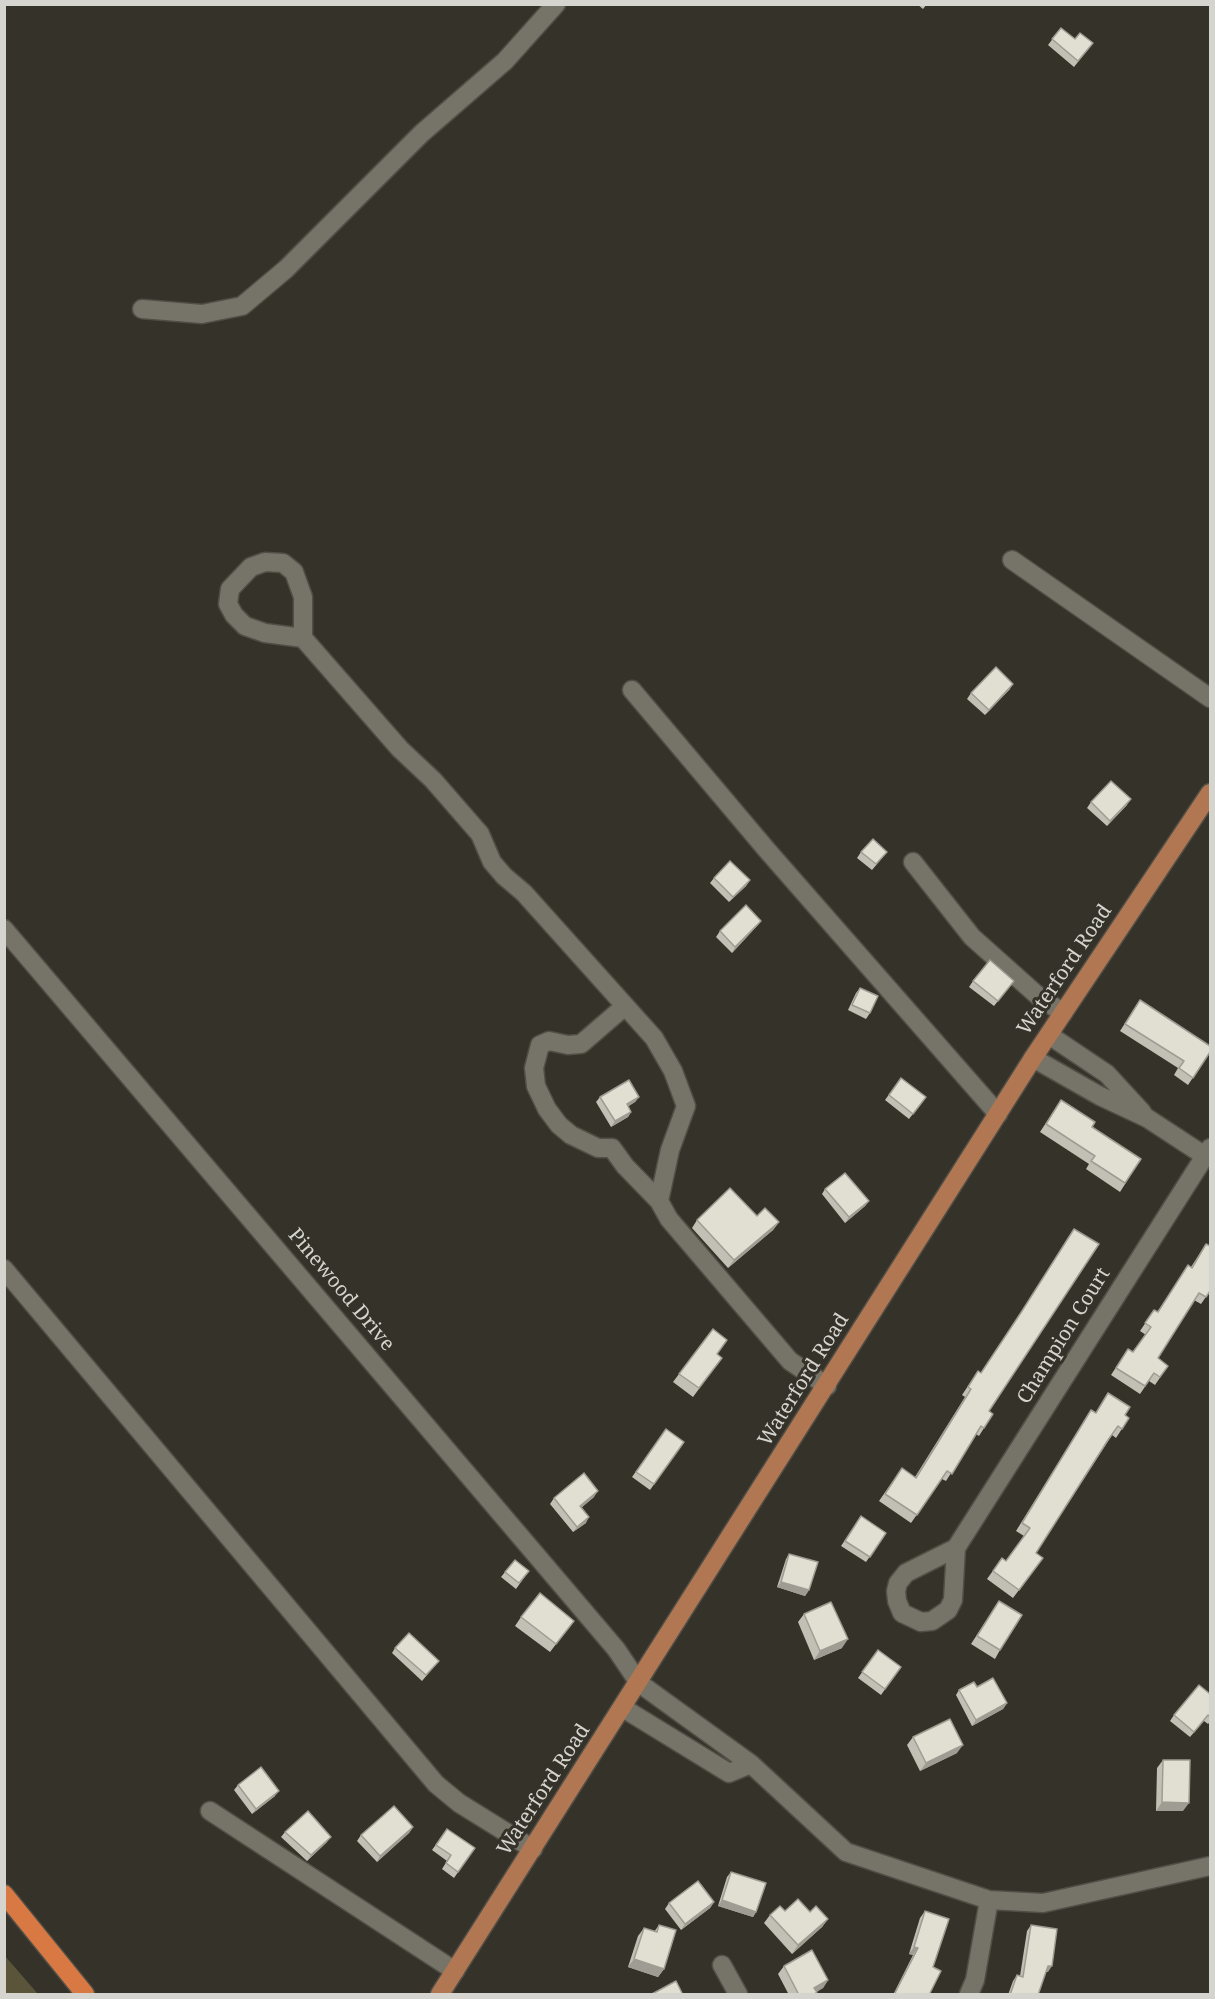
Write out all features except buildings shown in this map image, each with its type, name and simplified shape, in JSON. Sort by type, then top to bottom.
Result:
[{"type":"highway","points":[[4,1894],[85,1995]]},
{"type":"main road","name":"Waterford Road","points":[[440,1995],[1033,1058],[1210,793]]},
{"type":"street","points":[[142,309],[202,314],[242,306],[286,269],[422,133],[505,61],[556,4]]},
{"type":"street","points":[[1012,560],[1210,698]]},
{"type":"street","points":[[303,638],[265,633],[245,626],[234,615],[228,604],[230,589],[251,567],[265,562],[283,564],[294,572],[301,589],[303,638],[400,749],[433,780],[480,834],[492,861],[504,876],[524,893],[654,1038],[673,1071],[686,1106],[670,1150],[659,1202]]},
{"type":"street","points":[[632,690],[766,849],[998,1113]]},
{"type":"street","points":[[913,862],[972,937],[1037,995],[1063,1013]]},
{"type":"street","name":"Pinewood Drive","points":[[4,929],[609,1640],[639,1683],[751,1764],[846,1852],[989,1900],[1043,1903],[1210,1866]]},
{"type":"street","points":[[625,1006],[581,1044],[568,1045],[549,1041],[540,1045],[534,1068],[536,1086],[547,1109],[559,1125],[571,1135],[591,1145],[612,1148],[790,1361],[827,1386]]},
{"type":"street","points":[[1049,1035],[1107,1074],[1147,1118]]},
{"type":"street","points":[[1033,1058],[1208,1152]]},
{"type":"street","name":"Champion Court","points":[[956,1548],[1208,1152]]},
{"type":"street","points":[[4,1269],[436,1784],[459,1803],[533,1849]]},
{"type":"street","points":[[623,1708],[729,1773],[751,1764]]},
{"type":"street","points":[[210,1811],[455,1971]]},
{"type":"street","points":[[969,1995],[975,1980],[989,1900]]},
{"type":"street","points":[[722,1965],[738,1995]]},
{"type":"shaded area","points":[[5,1956],[38,1994],[5,1994]]}]
